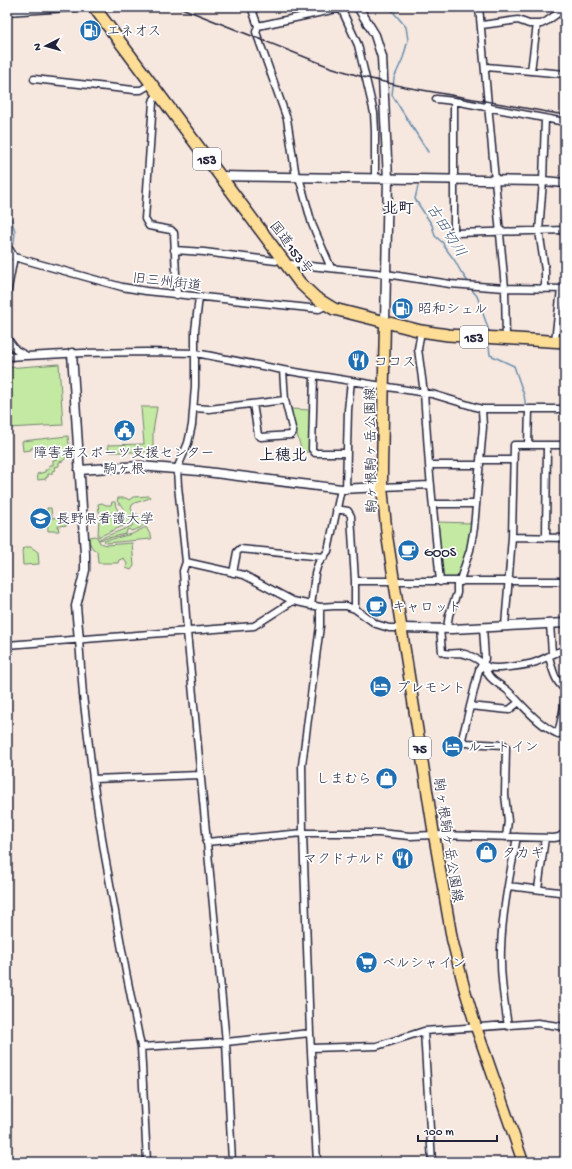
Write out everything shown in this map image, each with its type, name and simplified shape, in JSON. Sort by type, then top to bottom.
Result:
[{"type":"highway","name":"国道153号","points":[[94,7],[300,283],[327,305],[342,311],[420,332],[560,341]]},
{"type":"main road","name":"駒ヶ根駒ヶ岳公園線","points":[[385,322],[382,487],[387,536],[434,835],[452,939],[464,987],[476,1027],[523,1162]]},
{"type":"street","points":[[7,12],[82,7]]},
{"type":"street","points":[[250,7],[258,26],[256,32],[287,119],[298,177],[312,224],[331,268]]},
{"type":"street","points":[[358,7],[375,35],[382,57],[388,179],[385,322]]},
{"type":"street","points":[[479,7],[486,67],[505,288],[506,338]]},
{"type":"street","points":[[258,26],[342,8],[358,44],[374,113],[376,131],[375,178]]},
{"type":"street","points":[[482,25],[518,20],[529,24],[537,24],[547,21],[560,9],[565,17]]},
{"type":"street","points":[[531,71],[537,24]]},
{"type":"street","points":[[486,67],[565,74]]},
{"type":"street","points":[[34,79],[134,90],[141,90],[151,84]]},
{"type":"street","points":[[158,94],[153,102],[145,219],[149,226],[171,230],[174,233],[177,295]]},
{"type":"street","points":[[436,99],[565,122]]},
{"type":"street","points":[[454,101],[454,232],[565,230]]},
{"type":"street","points":[[545,119],[539,231],[545,270],[545,289]]},
{"type":"street","points":[[219,176],[542,181],[565,183]]},
{"type":"street","points":[[7,249],[10,250],[14,257],[7,294]]},
{"type":"street","points":[[174,250],[204,252],[291,264],[386,274],[450,284],[505,288],[563,289],[560,341]]},
{"type":"street","name":"旧三州街道","points":[[7,256],[122,287],[146,291],[320,309],[327,305]]},
{"type":"street","points":[[199,297],[195,331],[196,353],[194,408],[188,443],[178,469],[178,486],[186,562],[183,571],[187,632],[226,1042],[232,1162]]},
{"type":"street","points":[[420,332],[418,349],[424,393],[440,582]]},
{"type":"street","points":[[7,338],[16,350],[27,356]]},
{"type":"street","points":[[72,353],[85,554],[85,570],[76,606],[83,695],[93,779],[107,866],[141,1047],[147,1162]]},
{"type":"street","points":[[7,357],[72,353],[196,353],[283,370],[424,393],[482,409],[565,409]]},
{"type":"street","points":[[253,404],[258,434],[261,437],[291,435],[293,432],[285,400],[283,370]]},
{"type":"street","points":[[314,375],[312,449],[314,453],[346,453]]},
{"type":"street","points":[[311,606],[315,574],[318,564],[328,551],[336,509],[343,489],[351,381]]},
{"type":"street","points":[[194,408],[209,409],[285,400]]},
{"type":"street","points":[[482,409],[483,428],[481,463],[470,550],[444,628],[443,653],[461,653],[473,657],[488,668],[534,663],[565,650]]},
{"type":"street","points":[[528,445],[529,410]]},
{"type":"street","points":[[505,626],[512,537],[514,445],[565,445]]},
{"type":"street","points":[[546,538],[547,445]]},
{"type":"street","points":[[429,465],[513,460]]},
{"type":"street","points":[[80,470],[140,466],[178,469],[343,489],[431,485]]},
{"type":"street","points":[[433,504],[476,504]]},
{"type":"street","points":[[336,509],[348,511],[351,516],[355,581],[355,609]]},
{"type":"street","points":[[512,537],[565,538]]},
{"type":"street","points":[[232,573],[237,552],[240,549],[324,557]]},
{"type":"street","points":[[186,562],[244,575],[293,601],[311,606],[346,606],[355,609],[376,624],[389,628],[452,629],[565,623]]},
{"type":"street","points":[[355,581],[565,581]]},
{"type":"street","points":[[7,645],[254,626],[293,601]]},
{"type":"street","points":[[317,1162],[310,1033],[302,765],[320,626],[320,607]]},
{"type":"street","points":[[483,664],[489,676],[546,727],[558,734],[564,707],[565,689],[560,684],[554,673],[551,655],[550,624]]},
{"type":"street","points":[[484,627],[485,659],[479,670],[463,742],[504,745],[506,748],[505,795],[508,813],[506,837]]},
{"type":"street","points":[[470,706],[509,710],[519,702]]},
{"type":"street","points":[[93,779],[200,775]]},
{"type":"street","points":[[206,842],[303,833],[379,833],[410,836],[434,835],[545,838],[559,837],[565,833]]},
{"type":"street","points":[[508,1026],[501,981],[501,949],[504,907],[517,837]]},
{"type":"street","points":[[538,889],[545,838]]},
{"type":"street","points":[[508,886],[559,892]]},
{"type":"street","points":[[311,1048],[377,1046],[424,1031],[538,1023],[565,1026]]},
{"type":"street","points":[[424,1031],[432,1162]]},
{"type":"street","points":[[141,1047],[226,1042],[310,1033]]},
{"type":"green space","points":[[59,364],[63,425],[7,428],[7,368]]},
{"type":"green space","points":[[141,407],[157,407],[153,432],[153,452],[109,452],[108,445],[144,444]]},
{"type":"green space","points":[[290,409],[311,410],[309,452],[302,452]]},
{"type":"green space","points":[[68,436],[70,453],[63,461],[59,462],[59,466],[54,467],[55,470],[52,471],[52,474],[48,474],[46,479],[38,480],[37,474],[45,472],[45,470],[49,470],[49,465],[53,465],[53,460],[57,459],[56,448],[31,448],[31,450],[23,451],[22,441]]},
{"type":"green space","points":[[149,496],[150,498],[132,505],[131,509],[133,512],[130,517],[127,516],[124,512],[125,510],[117,501],[118,498],[126,498],[129,500],[133,497]]},
{"type":"green space","points":[[112,502],[115,502],[121,515],[115,515],[115,512],[112,512],[111,514],[99,512],[98,504],[102,503],[111,505]]},
{"type":"green space","points":[[47,508],[51,508],[52,518],[64,517],[65,522],[68,522],[68,525],[58,526],[59,531],[48,531]]},
{"type":"green space","points":[[135,513],[141,517],[148,518],[149,521],[140,528],[131,531],[129,529],[127,530],[126,534],[99,540],[132,526]]},
{"type":"green space","points":[[99,514],[131,520],[130,523],[98,537]]},
{"type":"green space","points":[[436,522],[471,523],[467,550],[459,577],[457,579],[443,579],[441,576]]},
{"type":"green space","points":[[146,527],[152,538],[151,539],[106,543],[104,541],[132,534]]},
{"type":"green space","points":[[95,536],[100,543],[106,545],[132,543],[134,566],[131,570],[126,568],[127,564],[124,558],[119,560],[118,563],[98,563],[97,551],[93,549],[88,540],[90,537]]},
{"type":"green space","points":[[25,547],[31,547],[38,552],[39,564],[23,565],[22,550]]},
{"type":"waterway","name":"古田切川","points":[[389,7],[406,27],[408,40],[403,58],[394,78],[392,95],[428,152]]},
{"type":"waterway","name":"古田切川","points":[[418,186],[415,199],[432,225],[435,236],[443,243],[469,283]]},
{"type":"waterway","points":[[7,207],[15,231],[14,243]]},
{"type":"waterway","name":"古田切川","points":[[471,289],[477,296],[489,331]]},
{"type":"waterway","name":"古田切川","points":[[489,346],[490,355],[514,366],[524,395],[526,408]]},
{"type":"railway","points":[[179,7],[330,67],[363,77],[405,87],[565,115]]},
{"type":"place","name":"エネオス","points":[[90,30]]},
{"type":"place","name":"昭和シェル","points":[[403,308]]},
{"type":"place","name":"ココス","points":[[358,361]]},
{"type":"place","name":"障害者スポーツ支援センター 駒ヶ根","points":[[124,430]]},
{"type":"place","name":"長野県看護大学","points":[[41,518]]},
{"type":"place","name":"GOOS","points":[[408,551]]},
{"type":"place","name":"キャロット","points":[[377,606]]},
{"type":"place","name":"プレモント","points":[[381,687]]},
{"type":"place","name":"ルートイン","points":[[453,746]]},
{"type":"place","name":"しまむら","points":[[387,778]]},
{"type":"place","name":"タカギ","points":[[486,852]]},
{"type":"place","name":"マクドナルド","points":[[402,858]]},
{"type":"place","name":"ベルシャイン","points":[[367,962]]},
{"type":"district","name":"北町","points":[[398,207]]},
{"type":"district","name":"上穂北","points":[[283,454]]}]
